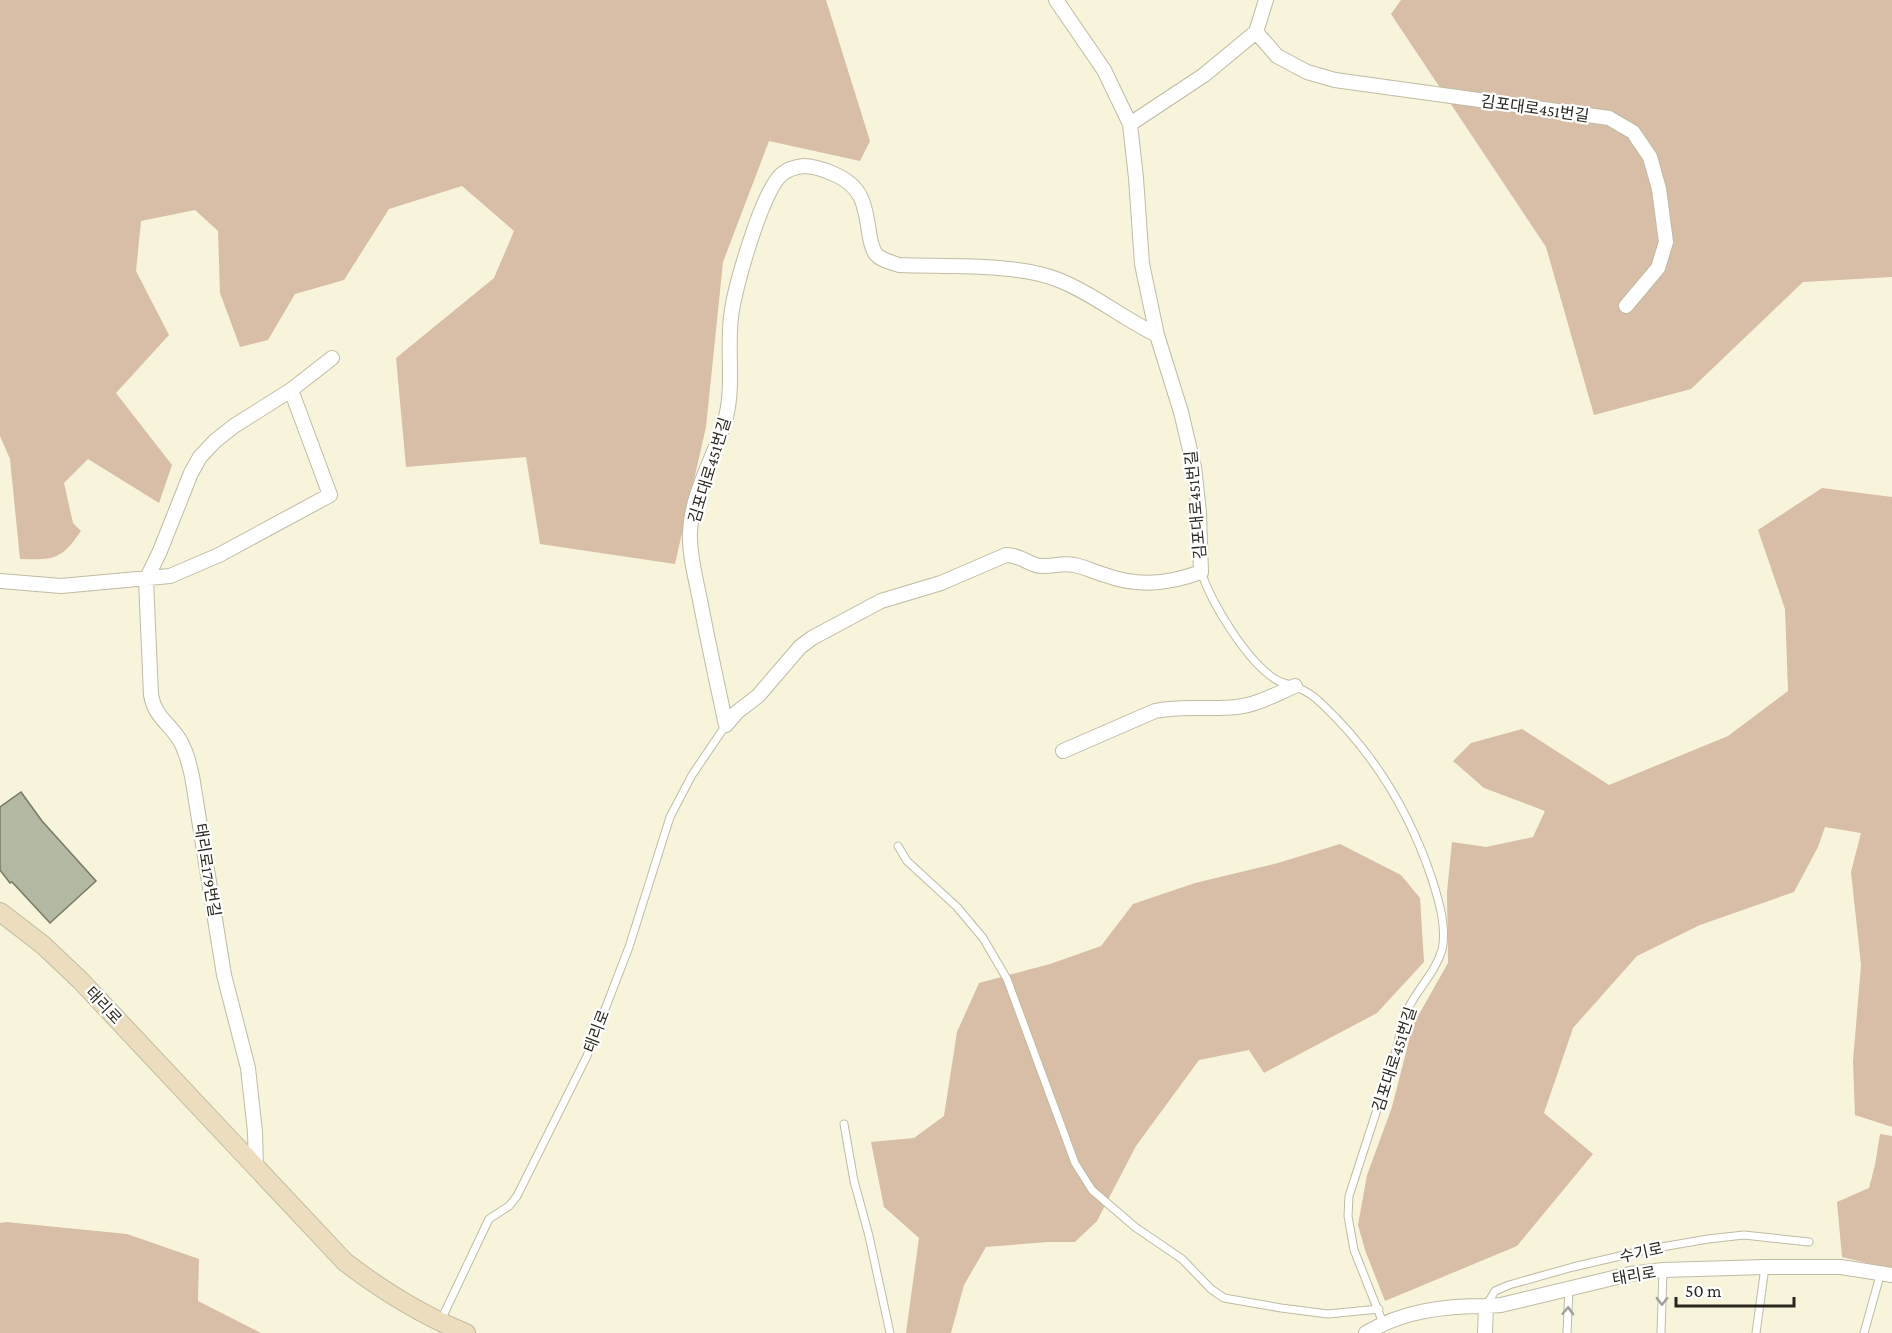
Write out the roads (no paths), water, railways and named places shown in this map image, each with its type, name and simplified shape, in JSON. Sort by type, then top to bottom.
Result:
[{"type":"street","name":"김포대로451번길","points":[[726,725],[737,712],[758,696],[800,647],[812,638],[881,601],[941,583],[1006,555],[1017,555],[1032,564],[1042,566],[1072,564],[1121,580],[1139,583],[1172,581],[1201,572],[1199,512],[1194,466],[1181,412],[1157,335],[1142,264],[1130,124],[1104,70],[1056,0]]},
{"type":"street","points":[[1130,124],[1204,75],[1256,33],[1266,0]]},
{"type":"street","name":"김포대로451번길","points":[[1256,33],[1277,56],[1306,72],[1335,80],[1609,118],[1633,132],[1650,157],[1659,189],[1666,242],[1658,268],[1626,306]]},
{"type":"street","name":"김포대로451번길","points":[[726,725],[695,576],[690,535],[697,500],[726,416],[729,396],[731,316],[740,277],[765,201],[783,173],[795,167],[807,166],[843,178],[861,195],[871,245],[876,255],[885,261],[899,265],[994,269],[1041,274],[1076,288],[1129,321],[1157,335]]},
{"type":"street","name":"태리로179번길","points":[[256,1168],[255,1132],[248,1068],[224,975],[192,776],[184,749],[178,738],[156,712],[150,695],[146,580],[173,520],[182,493],[201,457],[215,441],[234,426],[291,390],[332,358]]},
{"type":"street","points":[[0,581],[61,586],[170,576],[190,569],[271,529],[330,495],[291,390]]},
{"type":"street","points":[[1063,751],[1155,711],[1169,708],[1236,707],[1251,704],[1295,686]]},
{"type":"street","name":"태리로","points":[[0,912],[43,945],[81,981],[345,1262],[438,1328],[466,1333]]},
{"type":"street","name":"태리로","points":[[1366,1333],[1383,1323],[1433,1308],[1501,1305],[1569,1288],[1663,1270],[1841,1267],[1887,1274]]},
{"type":"street","points":[[1485,1333],[1486,1306]]},
{"type":"lane","name":"김포대로451번길","points":[[1201,572],[1216,606],[1254,660],[1266,673],[1278,681],[1309,693],[1336,718],[1378,768],[1412,826],[1437,894],[1442,917],[1442,951],[1433,970],[1405,1014],[1397,1048],[1349,1196],[1348,1216],[1354,1250],[1383,1323]]},
{"type":"lane","name":"태리로","points":[[438,1328],[489,1219],[509,1206],[516,1196],[580,1072],[629,947],[670,817],[692,775],[726,725]]},
{"type":"lane","points":[[897,846],[907,861],[957,907],[983,938],[1007,979],[1075,1163],[1092,1190],[1135,1227],[1182,1259],[1204,1283],[1224,1298],[1328,1314],[1379,1309]]},
{"type":"lane","points":[[844,1124],[854,1181],[869,1236],[890,1333]]},
{"type":"lane","name":"수기로","points":[[1486,1306],[1495,1291],[1509,1285],[1650,1249],[1744,1235],[1809,1242]]},
{"type":"lane","points":[[1756,1333],[1765,1267]]},
{"type":"lane","points":[[1661,1333],[1663,1270]]},
{"type":"lane","points":[[1864,1333],[1887,1274]]},
{"type":"lane","points":[[1567,1333],[1569,1288]]}]
